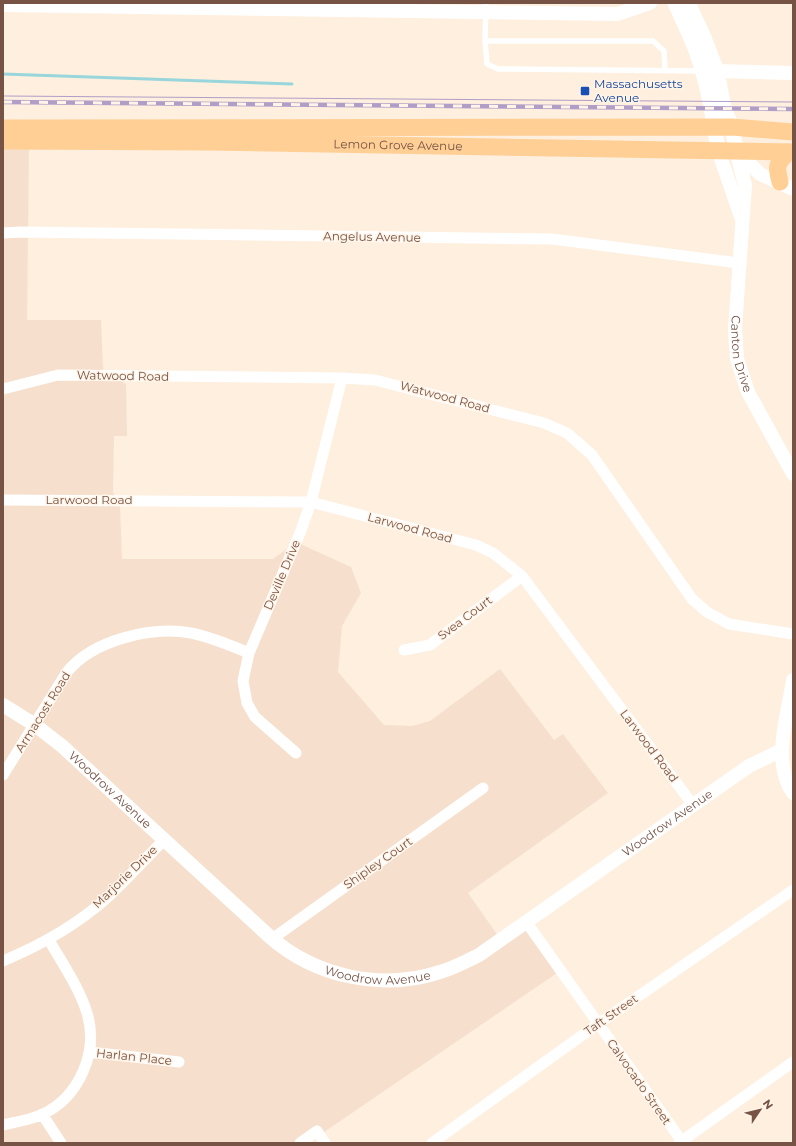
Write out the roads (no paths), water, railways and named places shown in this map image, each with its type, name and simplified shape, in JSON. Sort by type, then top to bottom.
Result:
[{"type":"main road","points":[[675,3],[697,52],[710,71],[732,127],[736,150]]},
{"type":"main road","points":[[688,3],[703,36],[710,71],[712,108],[718,150]]},
{"type":"main road","name":"Lemon Grove Avenue","points":[[3,128],[732,127],[793,132]]},
{"type":"main road","name":"Lemon Grove Avenue","points":[[3,141],[208,142],[602,150],[736,150],[790,152]]},
{"type":"main road","points":[[787,185],[776,167],[778,162],[790,152]]},
{"type":"street","points":[[3,5],[486,7],[618,14],[650,3]]},
{"type":"street","points":[[710,71],[793,72]]},
{"type":"street","name":"Canton Drive","points":[[718,150],[743,223]]},
{"type":"street","points":[[736,150],[760,174],[787,185]]},
{"type":"street","name":"Canton Drive","points":[[736,150],[745,185],[735,340],[740,372],[748,392],[793,474]]},
{"type":"street","name":"Angelus Avenue","points":[[3,233],[552,239],[739,264]]},
{"type":"street","name":"Watwood Road","points":[[3,389],[58,375],[342,378],[375,380],[544,423],[567,433],[586,448],[610,478],[692,599],[707,612],[730,624],[793,634]]},
{"type":"street","name":"Deville Drive","points":[[296,753],[260,723],[247,702],[243,681],[248,653],[300,533],[311,502],[342,378]]},
{"type":"street","name":"Larwood Road","points":[[3,500],[311,502],[476,545],[493,553],[522,576],[693,805]]},
{"type":"street","name":"Svea Court","points":[[404,650],[430,645],[522,576]]},
{"type":"street","name":"Armacost Road","points":[[3,775],[72,666],[90,652],[108,643],[142,634],[161,631],[190,633],[248,653]]},
{"type":"street","points":[[793,680],[782,750],[785,776],[793,793]]},
{"type":"street","name":"Woodrow Avenue","points":[[3,705],[35,725],[62,746],[272,939],[299,957],[328,971],[363,979],[398,980],[424,977],[455,967],[479,955],[527,923],[749,766],[782,750]]},
{"type":"street","name":"Shipley Court","points":[[272,939],[483,788]]},
{"type":"street","name":"Marjorie Drive","points":[[3,961],[49,940],[107,897],[164,840]]},
{"type":"street","name":"Taft Street","points":[[432,1143],[598,1024],[793,890]]},
{"type":"street","name":"Calvocado Street","points":[[527,923],[681,1142]]},
{"type":"street","points":[[3,1125],[30,1119],[59,1104],[73,1089],[83,1072],[89,1052],[90,1028],[84,1004],[49,940]]},
{"type":"street","name":"Harlan Place","points":[[89,1052],[179,1062]]},
{"type":"street","points":[[681,1142],[793,1062]]},
{"type":"street","points":[[42,1114],[62,1143]]},
{"type":"street","points":[[300,1143],[317,1131],[325,1143]]},
{"type":"lane","points":[[486,7],[485,41],[487,64],[498,69],[710,71]]},
{"type":"lane","points":[[485,41],[654,41],[664,51],[665,70]]},
{"type":"waterway","points":[[3,74],[292,84]]},
{"type":"tram line","points":[[3,96],[793,102]]},
{"type":"railway","points":[[3,102],[793,109]]},
{"type":"place","name":"Massachusetts Avenue","points":[[585,91]]}]
